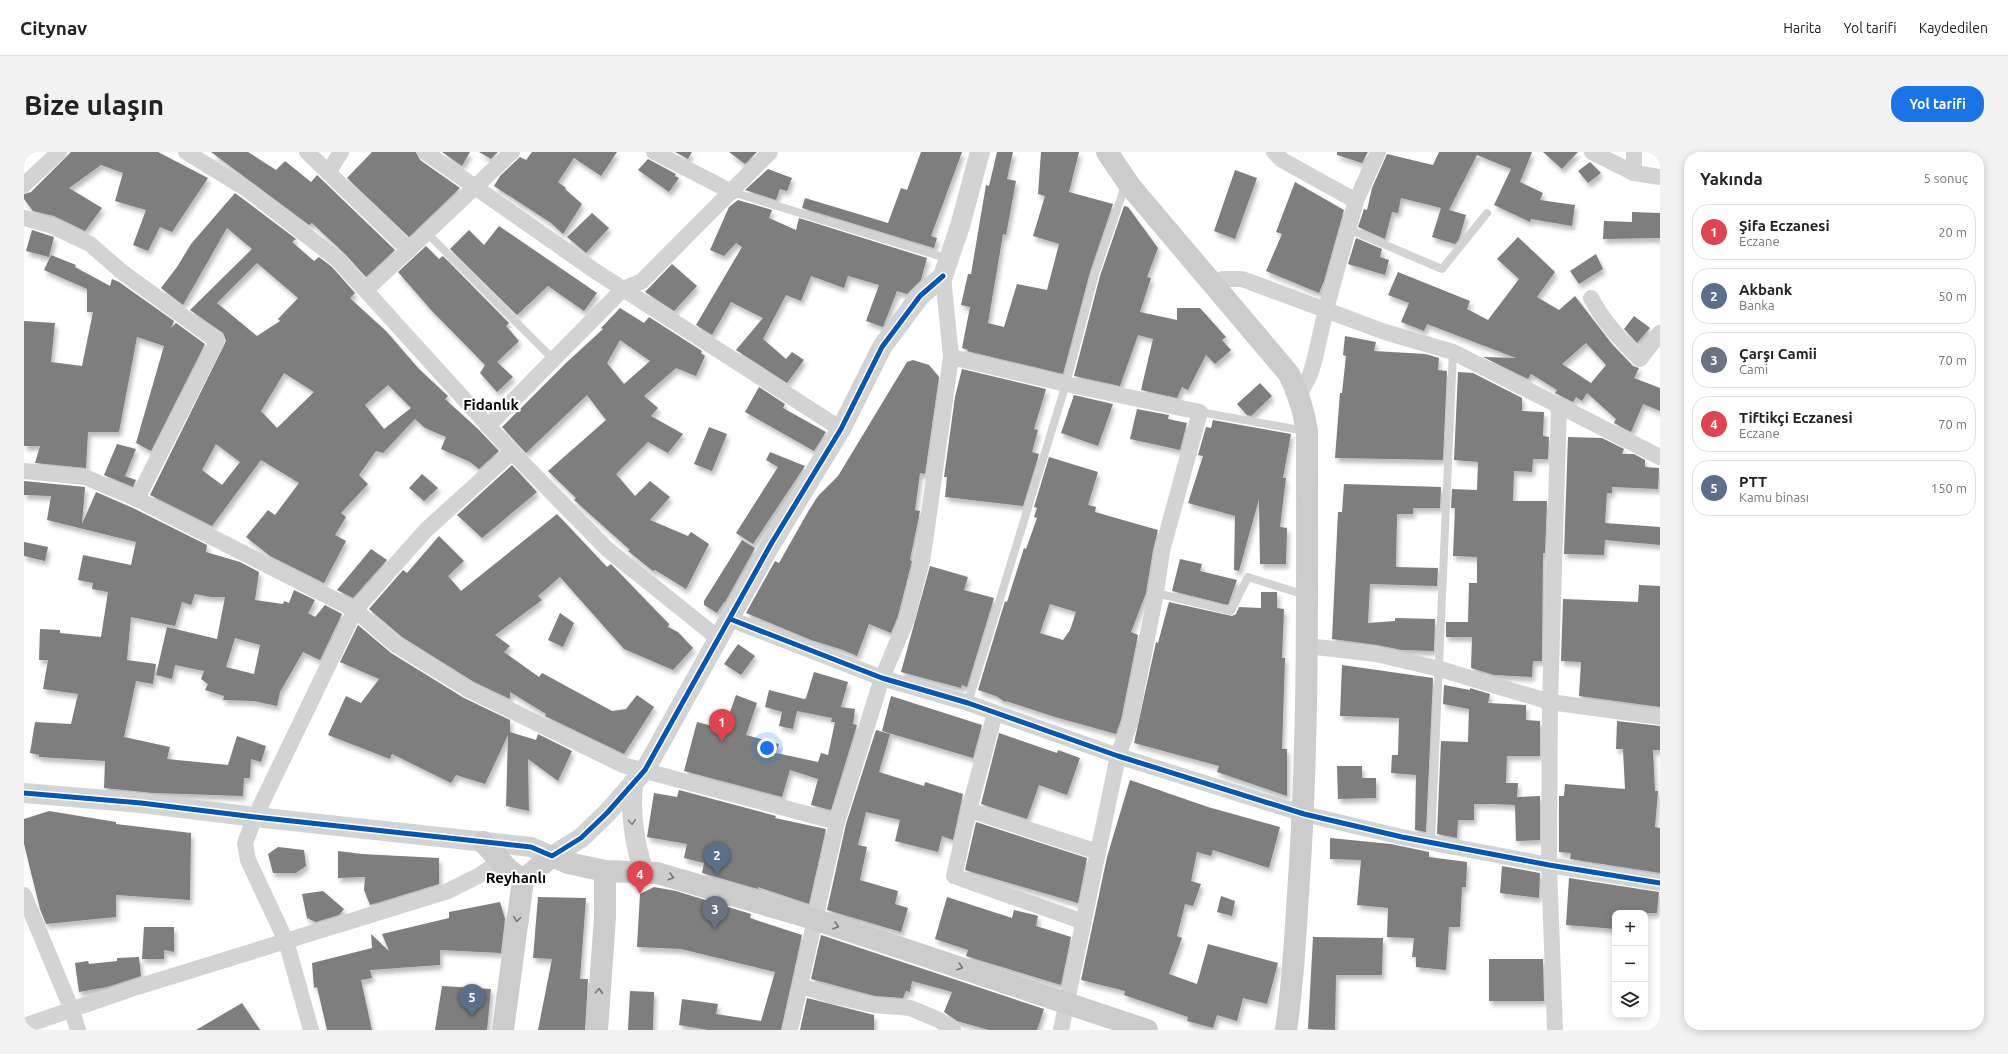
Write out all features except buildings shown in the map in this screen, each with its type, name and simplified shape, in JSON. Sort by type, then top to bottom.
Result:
[{"type":"main road","points":[[1107,152],[1130,186],[1289,374],[1299,395],[1304,411],[1307,431],[1307,646],[1304,814],[1291,999],[1286,1030]]},
{"type":"main road","points":[[484,842],[500,860],[523,880]]},
{"type":"main road","points":[[503,1030],[523,880],[552,856],[568,864],[605,871],[657,873],[814,919],[1067,1002],[1147,1030]]},
{"type":"main road","points":[[597,1030],[605,917],[605,871]]},
{"type":"street","points":[[24,185],[59,152]]},
{"type":"street","points":[[186,152],[248,190],[332,255],[366,290],[512,452],[606,549],[718,638]]},
{"type":"street","points":[[307,152],[329,171],[409,250]]},
{"type":"street","points":[[329,171],[340,152]]},
{"type":"street","points":[[425,152],[623,289],[841,429]]},
{"type":"street","points":[[366,290],[512,152]]},
{"type":"street","points":[[654,152],[732,192]]},
{"type":"street","points":[[488,426],[623,289],[642,281],[770,152]]},
{"type":"street","points":[[790,1030],[837,822],[882,678],[907,619],[922,556],[951,357],[947,268],[980,152]]},
{"type":"street","points":[[1274,152],[1282,160],[1356,201]]},
{"type":"street","points":[[1299,395],[1310,375],[1315,358],[1326,309],[1356,201],[1378,152]]},
{"type":"street","points":[[1592,152],[1634,173],[1660,177]]},
{"type":"street","points":[[1634,152],[1634,173]]},
{"type":"street","points":[[24,218],[50,225],[90,244],[122,272],[217,341],[136,499]]},
{"type":"street","points":[[24,793],[141,803],[484,842],[531,848],[552,856],[581,838],[607,813],[639,777],[730,619],[771,544],[841,429],[882,347],[920,296],[947,268]]},
{"type":"street","points":[[1212,282],[1223,279],[1242,279],[1385,332],[1453,352],[1660,457]]},
{"type":"street","points":[[1591,298],[1597,310],[1617,338],[1640,359],[1660,333]]},
{"type":"street","points":[[951,357],[1066,384],[1200,412],[1162,551],[1156,593],[1130,723],[1118,756],[1060,1030]]},
{"type":"street","points":[[1555,1030],[1549,865],[1550,702],[1559,407]]},
{"type":"street","points":[[311,1030],[286,940],[248,860],[245,843],[255,817],[355,610],[426,530],[512,452]]},
{"type":"street","points":[[24,471],[85,477],[136,499],[355,610],[396,644],[469,690],[623,765],[639,777],[837,822]]},
{"type":"street","points":[[730,619],[882,678],[968,704],[1118,756],[1304,814],[1431,842],[1549,865],[1660,883]]},
{"type":"street","points":[[1307,646],[1376,654],[1440,669],[1550,702],[1660,717]]},
{"type":"street","points":[[995,713],[969,810],[954,876],[1084,922]]},
{"type":"street","points":[[639,777],[632,822],[638,856],[644,872]]},
{"type":"street","points":[[969,810],[1098,852]]},
{"type":"street","points":[[24,1026],[71,1008],[286,940],[448,891],[478,876],[500,860]]},
{"type":"street","points":[[24,895],[71,1008],[78,1030]]},
{"type":"street","points":[[801,986],[829,995],[874,1005],[910,1008],[939,1020],[953,1030]]},
{"type":"lane","points":[[968,704],[1066,384],[1094,274],[1124,189],[1130,186]]},
{"type":"lane","points":[[732,192],[947,268]]},
{"type":"lane","points":[[1348,229],[1442,269],[1487,213]]},
{"type":"lane","points":[[427,233],[554,360]]},
{"type":"lane","points":[[1431,842],[1440,669],[1453,352]]},
{"type":"lane","points":[[1200,412],[1307,431]]},
{"type":"lane","points":[[1156,593],[1231,611],[1248,577],[1307,596]]},
{"type":"cycle path","points":[[24,793],[141,803],[531,847],[552,856],[581,838],[607,813],[645,770],[771,544],[841,429],[882,347],[920,296],[943,276]]},
{"type":"cycle path","points":[[730,619],[882,678],[968,703],[1118,756],[1304,814],[1402,837],[1549,865],[1660,883]]},
{"type":"place","name":"Şifa Eczanesi","points":[[722,742]]},
{"type":"place","name":"Akbank","points":[[717,875]]},
{"type":"place","name":"Tiftikçi Eczanesi","points":[[640,894]]},
{"type":"place","name":"Çarşı Camii","points":[[715,929]]},
{"type":"place","name":"PTT","points":[[472,1017]]},
{"type":"district","name":"Fidanlık","points":[[491,404]]},
{"type":"district","name":"Reyhanlı","points":[[516,877]]}]
